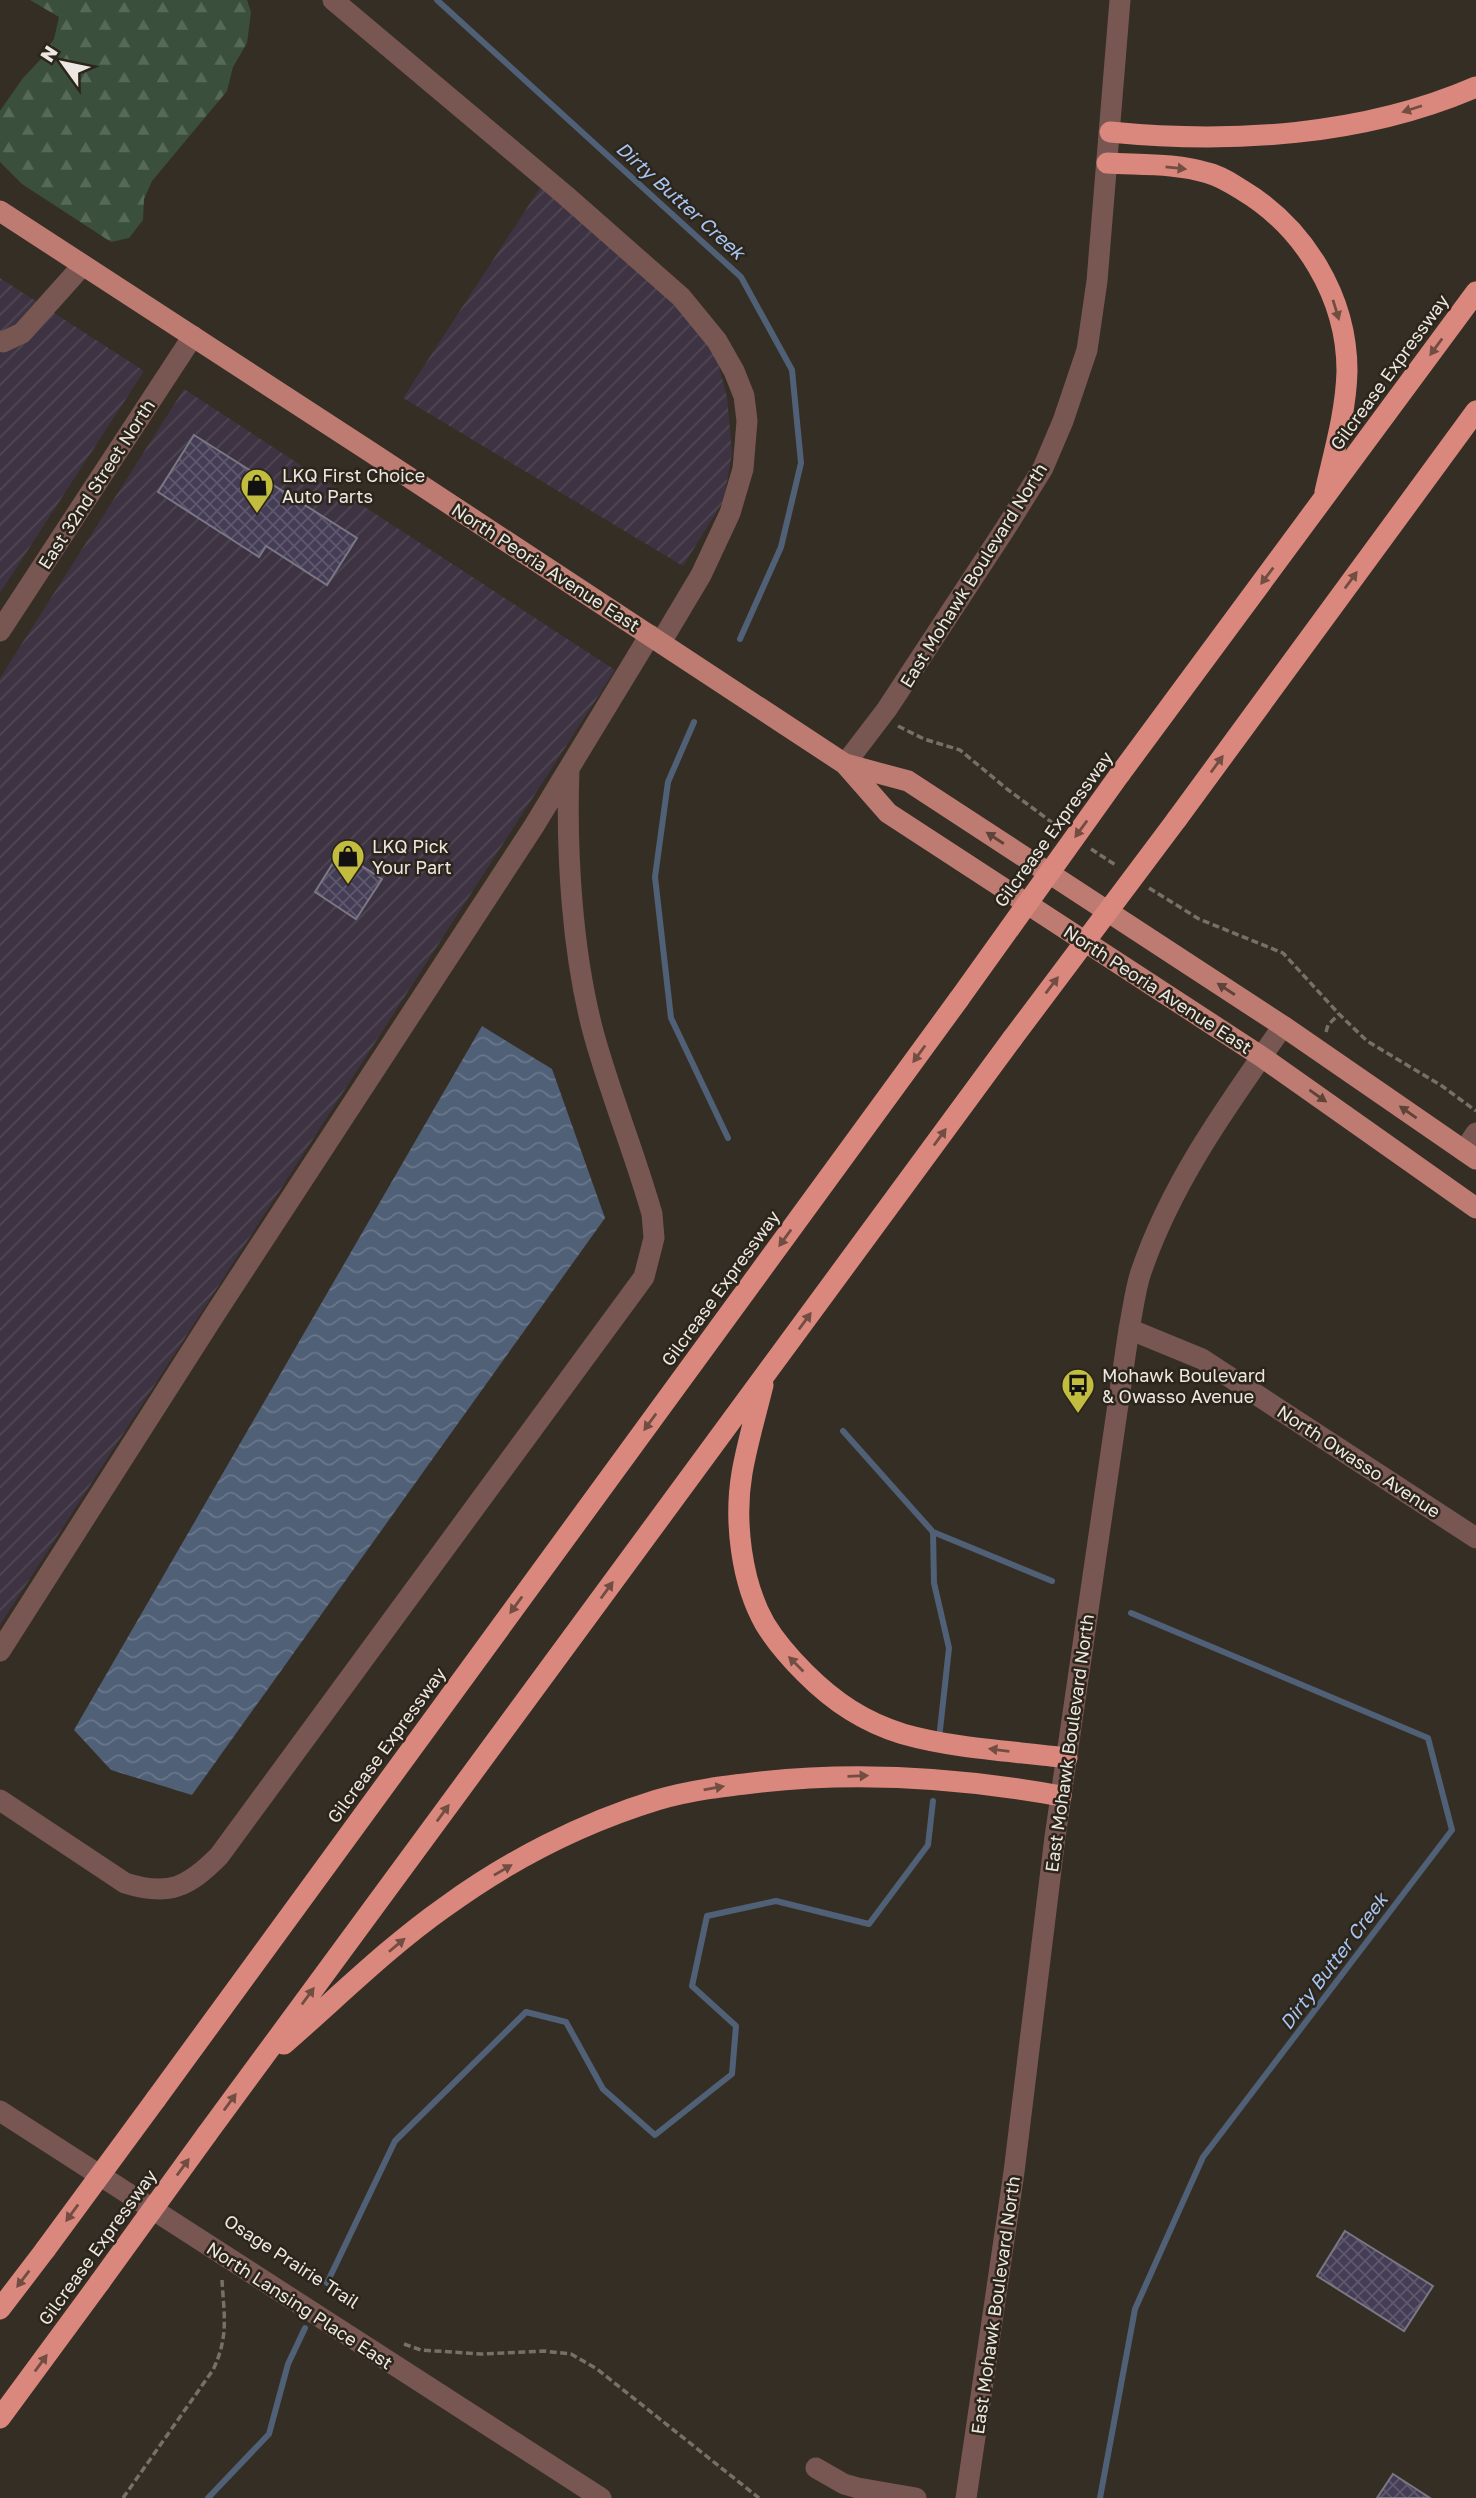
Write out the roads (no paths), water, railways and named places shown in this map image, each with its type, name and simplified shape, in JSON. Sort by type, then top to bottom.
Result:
[{"type":"highway","points":[[1110,131],[1179,137],[1254,137],[1339,126],[1403,112],[1476,87]]},
{"type":"highway","points":[[1108,163],[1180,167],[1209,173],[1230,182],[1258,199],[1283,221],[1318,266],[1338,312],[1347,369],[1344,407],[1322,501]]},
{"type":"highway","name":"Gilcrease Expressway","points":[[0,2309],[46,2250],[959,999],[1120,774],[1476,292]]},
{"type":"highway","name":"Gilcrease Expressway","points":[[0,2418],[1476,411]]},
{"type":"highway","points":[[765,1376],[741,1475],[741,1554],[764,1622],[785,1653],[839,1704],[869,1722],[905,1734],[960,1745],[1067,1758]]},
{"type":"highway","points":[[253,2071],[395,1945],[445,1906],[501,1871],[582,1828],[657,1800],[718,1787],[790,1779],[876,1776],[928,1778],[1061,1796]]},
{"type":"main road","name":"North Peoria Avenue East","points":[[0,211],[845,764],[888,813],[1262,1057],[1476,1208]]},
{"type":"main road","name":"North Peoria Avenue East","points":[[845,764],[908,781],[1472,1148]]},
{"type":"street","points":[[0,1651],[569,769],[701,575],[730,513],[743,469],[747,421],[744,396],[734,370],[717,341],[681,297],[565,195],[333,0]]},
{"type":"street","name":"East Mohawk Boulevard North","points":[[845,764],[881,717],[1037,478],[1063,421],[1087,350],[1097,281],[1120,0]]},
{"type":"street","points":[[0,341],[22,333],[83,265]]},
{"type":"street","name":"East 32nd Street North","points":[[0,631],[192,336]]},
{"type":"street","points":[[0,1800],[125,1883],[167,1890],[192,1881],[219,1856],[644,1278],[654,1238],[652,1214],[594,1035],[585,993],[575,924],[568,835],[569,769]]},
{"type":"street","points":[[534,826],[554,826],[568,835]]},
{"type":"street","name":"East Mohawk Boulevard North","points":[[966,2498],[1014,2172],[1061,1796],[1129,1329],[1140,1274],[1163,1217],[1196,1154],[1283,1026]]},
{"type":"street","name":"North Owasso Avenue","points":[[1129,1329],[1202,1359],[1476,1538]]},
{"type":"street","name":"North Lansing Place East","points":[[0,2111],[601,2498]]},
{"type":"street","points":[[816,2468],[844,2484],[916,2498]]},
{"type":"water","points":[[482,1026],[552,1069],[605,1218],[192,1795],[111,1770],[74,1730]]},
{"type":"waterway","name":"Dirty Butter Creek","points":[[437,0],[741,277],[792,370],[801,463],[781,547],[740,639]]},
{"type":"waterway","name":"Dirty Butter Creek","points":[[694,722],[668,782],[655,877],[671,1018],[728,1138]]},
{"type":"waterway","name":"Dirty Butter Creek","points":[[843,1431],[933,1532],[1052,1581]]},
{"type":"waterway","points":[[933,1532],[934,1583],[949,1648],[940,1730]]},
{"type":"waterway","name":"Dirty Butter Creek","points":[[1100,2498],[1135,2309],[1203,2157],[1452,1830],[1428,1738],[1131,1613]]},
{"type":"waterway","points":[[327,2283],[395,2141],[526,2012],[566,2022],[603,2089],[655,2135],[732,2074],[736,2026],[692,1986],[707,1916],[776,1901],[869,1924],[928,1845],[933,1801]]},
{"type":"waterway","points":[[208,2498],[269,2434],[288,2364],[305,2328]]},
{"type":"place","name":"LKQ First Choice Auto Parts","points":[[257,515]]},
{"type":"place","name":"LKQ Pick Your Part","points":[[348,886]]},
{"type":"place","name":"Mohawk Boulevard & Owasso Avenue","points":[[1078,1415]]}]
